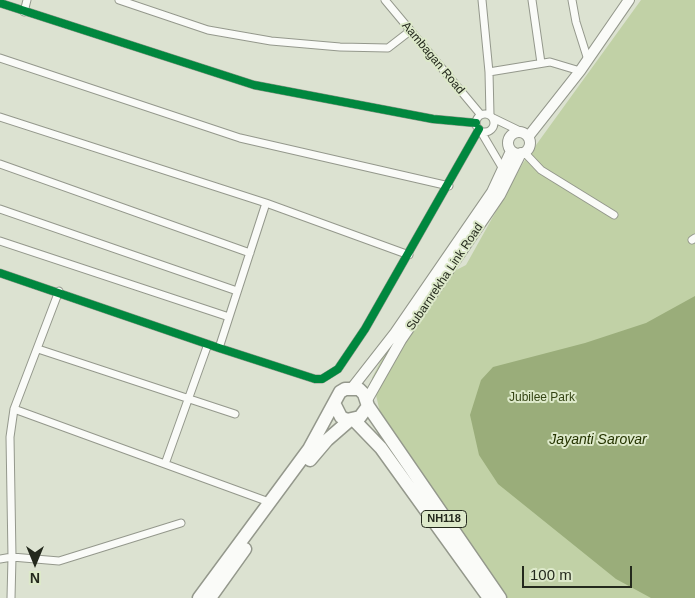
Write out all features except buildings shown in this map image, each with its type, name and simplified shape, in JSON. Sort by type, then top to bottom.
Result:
[{"type":"highway","name":"NH118","points":[[352,388],[359,389],[500,598]]},
{"type":"highway","points":[[199,598],[309,449],[335,405],[340,392],[352,388]]},
{"type":"highway","points":[[210,598],[314,455],[352,420],[365,413],[367,403]]},
{"type":"highway","name":"NH118","points":[[335,405],[341,417],[352,420],[381,448],[489,598]]},
{"type":"street","points":[[24,12],[27,0]]},
{"type":"street","points":[[120,0],[208,30],[271,41],[340,48],[388,48],[410,30]]},
{"type":"street","name":"Aambagan Road","points":[[385,0],[481,115]]},
{"type":"street","points":[[0,3],[254,85],[490,131],[494,123],[491,117],[482,0]]},
{"type":"street","points":[[532,0],[540,63]]},
{"type":"street","points":[[572,0],[576,22],[588,60]]},
{"type":"street","name":"Subarnrekha Link Road","points":[[526,135],[580,71],[629,0]]},
{"type":"street","points":[[0,58],[240,138],[449,186]]},
{"type":"street","points":[[489,72],[540,63],[558,64],[580,71]]},
{"type":"street","points":[[0,273],[59,291],[219,348],[315,379],[328,377],[338,369],[365,329],[409,255],[449,186],[479,128],[481,115],[491,117],[526,135]]},
{"type":"street","points":[[0,117],[266,203],[409,255]]},
{"type":"street","points":[[479,128],[503,168]]},
{"type":"street","name":"Subarnrekha Link Road","points":[[519,152],[508,147],[510,137],[514,133],[526,135]]},
{"type":"street","name":"Subarnrekha Link Road","points":[[352,388],[411,309],[492,192],[503,168],[519,152],[529,147],[526,135]]},
{"type":"street","points":[[519,152],[540,170],[614,215]]},
{"type":"street","name":"Subarnrekha Link Road","points":[[367,403],[401,340],[495,202],[519,152]]},
{"type":"street","points":[[0,164],[250,253]]},
{"type":"street","points":[[219,348],[266,203]]},
{"type":"street","points":[[0,209],[237,291]]},
{"type":"street","points":[[0,241],[229,316]]},
{"type":"street","points":[[11,598],[10,437],[14,409],[59,291]]},
{"type":"street","points":[[165,464],[208,344]]},
{"type":"street","points":[[38,349],[235,414]]},
{"type":"street","points":[[14,409],[269,502]]},
{"type":"street","points":[[0,559],[59,561],[181,523]]},
{"type":"green space","name":"Jubilee Park","points":[[641,0],[695,0],[695,598],[503,598],[385,434],[372,378],[398,328],[439,279],[466,265],[523,163]]},
{"type":"water","name":"Jayanti Sarovar","points":[[695,296],[695,598],[651,598],[616,579],[498,484],[479,455],[470,415],[481,380],[493,367],[585,343],[646,323]]},
{"type":"cycle path","points":[[0,3],[254,85],[433,119],[476,123]]},
{"type":"cycle path","points":[[0,273],[219,348],[315,379],[322,379],[338,369],[365,329],[479,129]]}]
